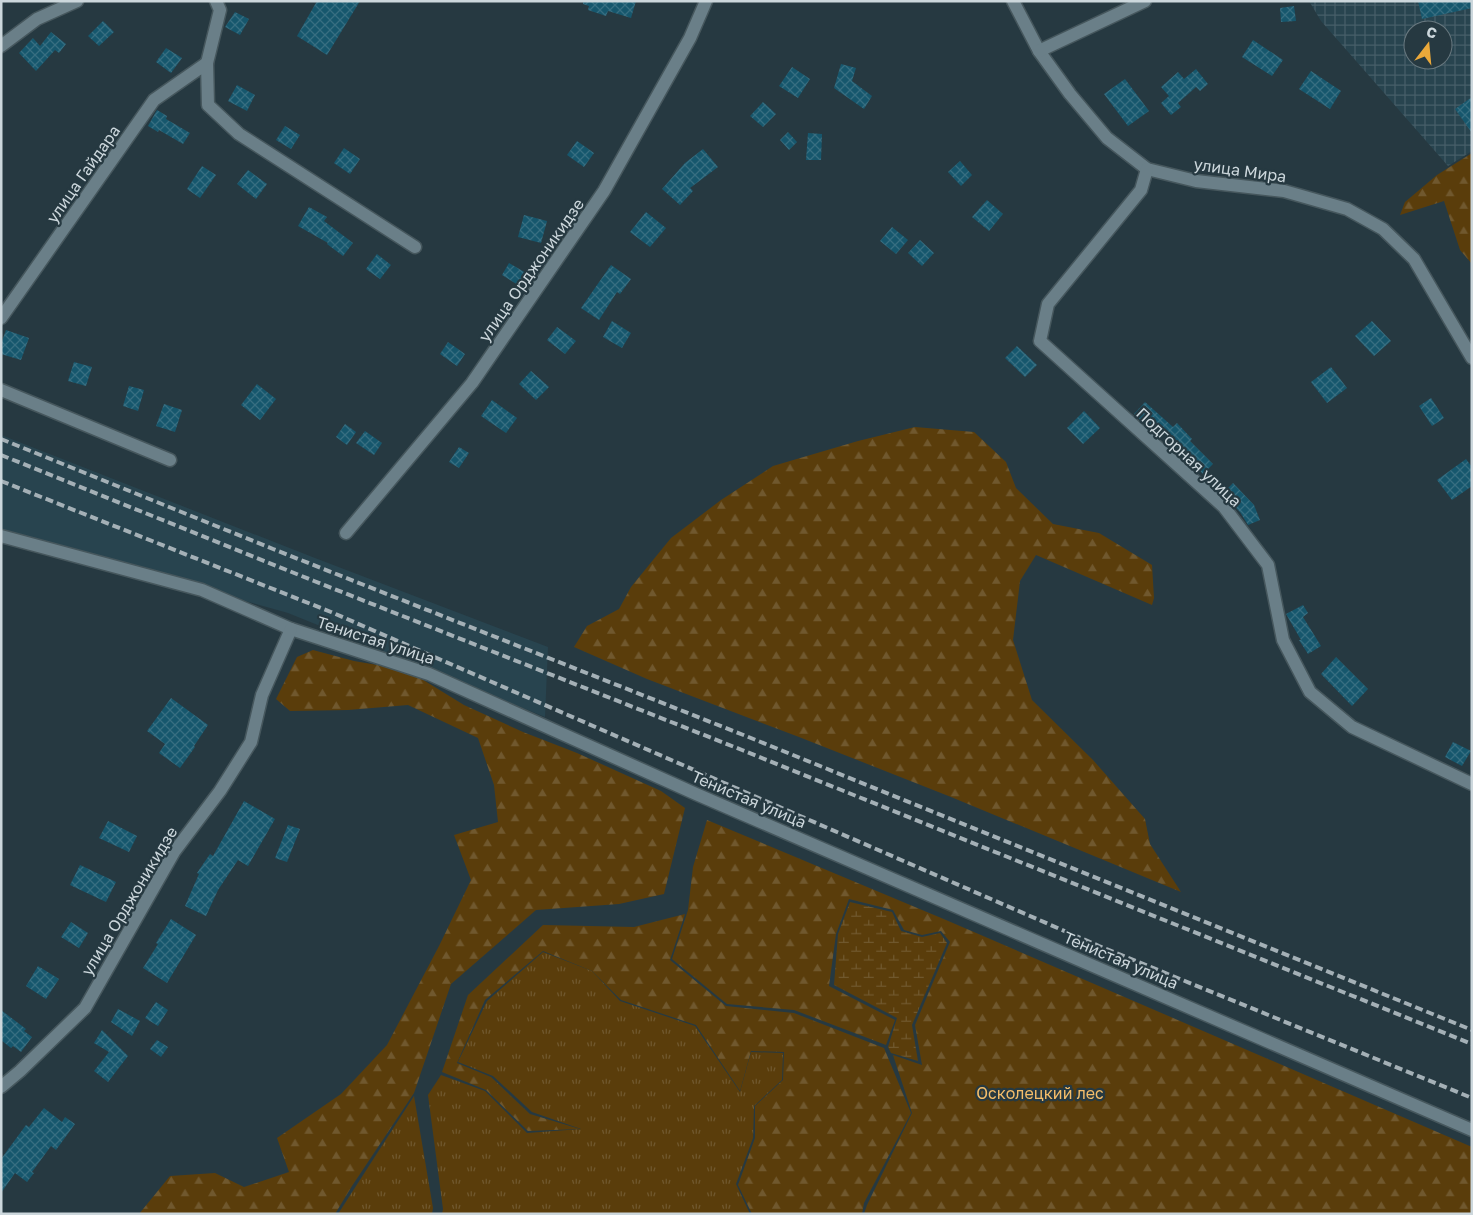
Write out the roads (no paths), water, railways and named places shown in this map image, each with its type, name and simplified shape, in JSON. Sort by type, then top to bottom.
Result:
[{"type":"street","points":[[1,46],[37,19],[77,1]]},
{"type":"street","points":[[216,1],[220,10],[206,63],[208,105],[239,134],[415,247]]},
{"type":"street","name":"улица Орджоникидзе","points":[[346,533],[472,384],[604,191],[690,38],[706,1]]},
{"type":"street","name":"улица Мира","points":[[1013,1],[1039,52],[1070,94],[1107,138],[1147,170],[1196,181],[1284,191],[1347,209],[1383,229],[1414,259],[1472,358]]},
{"type":"street","points":[[1039,52],[1145,1]]},
{"type":"street","name":"улица Гайдара","points":[[1,318],[154,100],[206,63]]},
{"type":"street","name":"Подгорная улица","points":[[1147,170],[1141,190],[1048,304],[1040,341],[1224,508],[1268,565],[1283,640],[1310,692],[1352,727],[1472,784]]},
{"type":"street","points":[[1,390],[170,460]]},
{"type":"street","name":"Тенистая улица","points":[[1,536],[202,590],[291,629],[429,674],[705,798],[1472,1130]]},
{"type":"street","name":"улица Орджоникидзе","points":[[1,1087],[84,1008],[174,852],[220,791],[250,742],[262,695],[291,629]]},
{"type":"railway","points":[[1,439],[746,736],[1472,1030]]},
{"type":"railway","points":[[1,455],[742,750],[1472,1044]]},
{"type":"railway","points":[[1,481],[331,612],[1099,946],[1472,1098]]},
{"type":"park label","name":"Осколецкий лес","points":[[1040,1093]]}]
